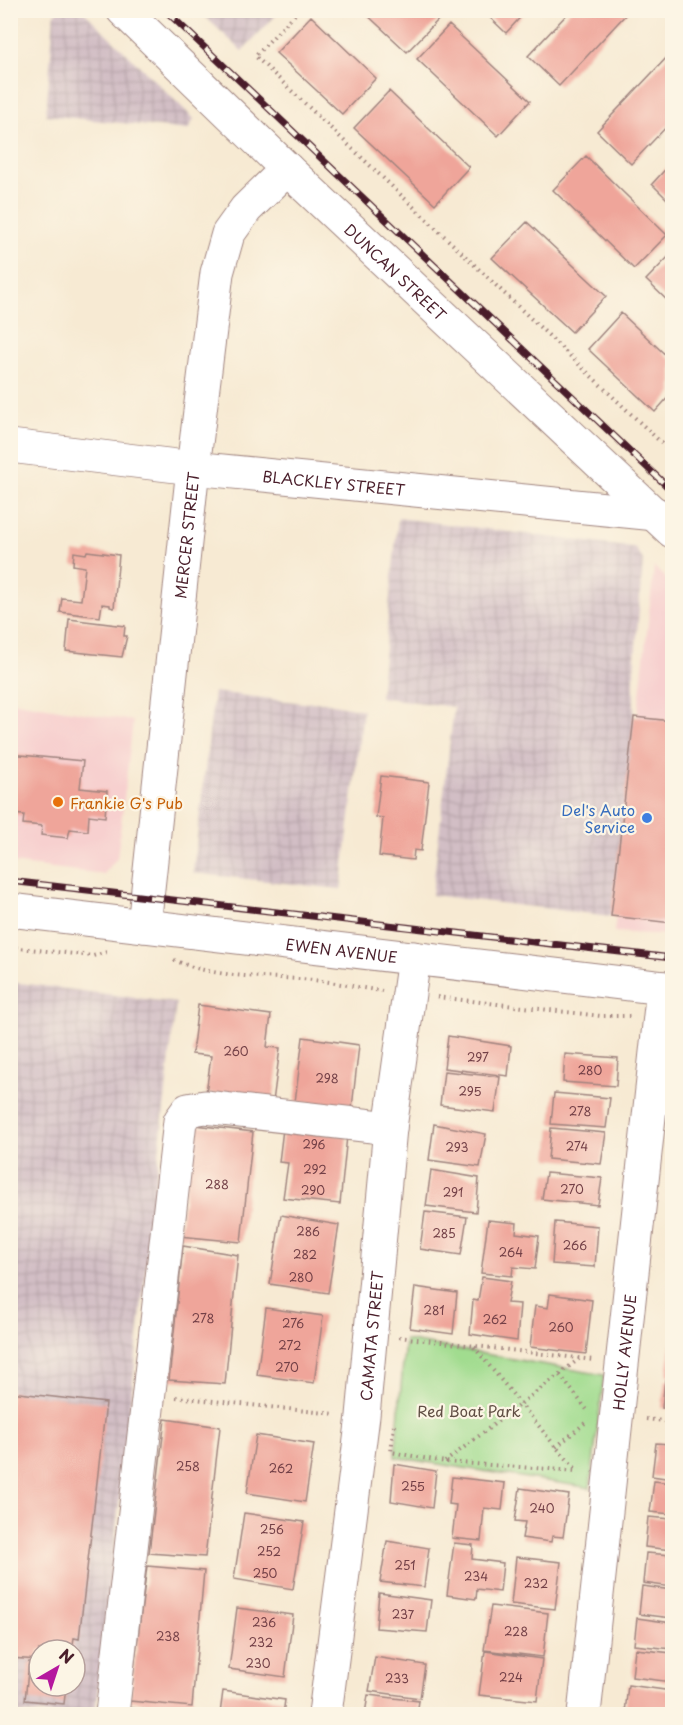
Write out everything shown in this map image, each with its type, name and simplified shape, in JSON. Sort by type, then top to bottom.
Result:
[{"type":"street","name":"DUNCAN STREET","points":[[123,10],[287,169],[664,523]]},
{"type":"street","name":"MERCER STREET","points":[[144,926],[193,468],[217,273],[228,234],[246,209],[287,169]]},
{"type":"street","name":"BLACKLEY STREET","points":[[10,446],[664,523]]},
{"type":"street","name":"EWEN AVENUE","points":[[10,910],[668,988]]},
{"type":"street","name":"CAMATA STREET","points":[[325,1714],[363,1416],[390,1128],[414,958]]},
{"type":"street","name":"HOLLY AVENUE","points":[[584,1714],[668,988]]},
{"type":"street","points":[[112,1714],[180,1121],[188,1110],[205,1107],[390,1128]]},
{"type":"path","points":[[299,10],[255,56],[672,453]]},
{"type":"path","points":[[10,947],[93,956],[114,949]]},
{"type":"path","points":[[172,960],[211,973],[252,978],[300,979],[388,992]]},
{"type":"path","points":[[433,996],[601,1016],[633,1016]]},
{"type":"path","points":[[395,1337],[598,1360]]},
{"type":"path","points":[[395,1419],[391,1452],[445,1462],[578,1471],[556,1448],[474,1346]]},
{"type":"path","points":[[445,1462],[579,1358]]},
{"type":"path","points":[[556,1448],[592,1418],[560,1375]]},
{"type":"path","points":[[149,1392],[336,1414]]},
{"type":"path","points":[[639,1418],[672,1422]]},
{"type":"shaded area","points":[[82,10],[194,119],[188,130],[46,115],[54,15],[58,11]]},
{"type":"shaded area","points":[[199,11],[280,11],[242,51]]},
{"type":"shaded area","points":[[398,518],[635,548],[643,560],[634,669],[634,717],[611,916],[432,895],[454,707],[380,697]]},
{"type":"shaded area","name":"Del's Auto Service","points":[[654,567],[672,584],[672,935],[614,932]]},
{"type":"shaded area","points":[[214,692],[303,703],[323,702],[363,710],[341,889],[193,873]]},
{"type":"shaded area","points":[[10,701],[133,721],[117,858],[104,874],[11,863]]},
{"type":"shaded area","points":[[11,982],[176,1003],[95,1714],[11,1714]]},
{"type":"green space","name":"Red Boat Park","points":[[405,1340],[604,1375],[590,1488],[395,1457]]},
{"type":"building","points":[[362,10],[435,10],[442,16],[407,52]]},
{"type":"building","points":[[482,10],[527,10],[506,33]]},
{"type":"building","points":[[571,10],[630,10],[559,86],[528,56]]},
{"type":"building","points":[[311,16],[376,78],[342,114],[276,53]]},
{"type":"building","points":[[449,25],[530,101],[498,136],[417,59]]},
{"type":"building","points":[[672,52],[672,121],[631,164],[597,131]]},
{"type":"building","points":[[389,91],[469,167],[435,204],[354,128]]},
{"type":"building","points":[[586,156],[667,235],[634,269],[553,190]]},
{"type":"building","points":[[672,162],[672,204],[652,184]]},
{"type":"building","points":[[527,222],[606,296],[572,332],[492,258]]},
{"type":"building","points":[[672,253],[672,305],[646,280]]},
{"type":"building","points":[[621,313],[672,361],[672,393],[655,412],[588,349]]},
{"type":"building","points":[[87,551],[119,555],[114,608],[102,604],[100,617],[60,612],[62,598],[81,600],[85,567],[73,565],[74,552],[86,554]]},
{"type":"building","points":[[69,619],[125,626],[124,636],[127,636],[122,657],[66,651]]},
{"type":"building","name":"Del's Auto Service","points":[[634,717],[672,721],[672,923],[611,916]]},
{"type":"building","name":"Frankie G's Pub","points":[[10,754],[83,761],[80,788],[107,791],[105,817],[89,815],[88,831],[70,829],[68,838],[41,835],[42,826],[23,824],[24,815],[10,814]]},
{"type":"building","points":[[381,776],[429,782],[421,851],[414,850],[413,860],[379,856],[383,818],[376,817]]},
{"type":"building","points":[[198,1005],[271,1015],[267,1047],[280,1048],[273,1102],[206,1093],[211,1056],[192,1054]]},
{"type":"building","points":[[448,1036],[511,1046],[508,1076],[444,1068]]},
{"type":"building","points":[[303,1037],[359,1045],[352,1108],[295,1102]]},
{"type":"building","points":[[565,1054],[618,1058],[616,1086],[563,1082]]},
{"type":"building","points":[[444,1071],[500,1077],[495,1112],[440,1105]]},
{"type":"building","points":[[554,1093],[610,1098],[606,1128],[551,1124]]},
{"type":"building","points":[[434,1124],[486,1134],[480,1167],[429,1160]]},
{"type":"building","points":[[195,1125],[253,1132],[241,1242],[179,1236]]},
{"type":"building","points":[[551,1128],[606,1133],[601,1164],[548,1159]]},
{"type":"building","points":[[283,1129],[347,1136],[340,1204],[283,1198],[288,1163],[279,1162]]},
{"type":"building","points":[[431,1170],[479,1178],[476,1212],[426,1206]]},
{"type":"building","points":[[546,1173],[602,1178],[598,1205],[542,1199]]},
{"type":"building","points":[[425,1212],[467,1217],[461,1255],[420,1249]]},
{"type":"building","points":[[281,1215],[339,1225],[328,1293],[270,1284]]},
{"type":"building","points":[[488,1220],[517,1223],[516,1233],[539,1236],[535,1269],[513,1267],[512,1276],[481,1273]]},
{"type":"building","points":[[555,1222],[598,1226],[595,1267],[552,1264]]},
{"type":"building","points":[[183,1246],[238,1255],[225,1384],[169,1380]]},
{"type":"building","points":[[482,1277],[511,1281],[507,1303],[520,1304],[517,1341],[470,1334],[473,1300],[478,1301]]},
{"type":"building","points":[[415,1287],[457,1293],[453,1334],[410,1328]]},
{"type":"building","points":[[550,1294],[592,1300],[586,1354],[530,1347],[535,1306],[548,1308]]},
{"type":"building","points":[[266,1308],[323,1316],[314,1383],[257,1375]]},
{"type":"building","points":[[672,1343],[672,1376],[667,1375]]},
{"type":"building","points":[[665,1380],[672,1381],[672,1409],[662,1408]]},
{"type":"building","points":[[10,1392],[106,1403],[79,1638],[27,1638],[27,1659],[10,1658]]},
{"type":"building","points":[[165,1419],[220,1427],[205,1557],[149,1553]]},
{"type":"building","points":[[256,1435],[314,1444],[305,1502],[247,1493]]},
{"type":"building","points":[[671,1436],[672,1479],[652,1476],[656,1443],[670,1444]]},
{"type":"building","points":[[394,1464],[436,1471],[432,1508],[391,1501]]},
{"type":"building","points":[[452,1477],[505,1483],[502,1510],[484,1508],[481,1541],[452,1538],[456,1505],[449,1504]]},
{"type":"building","points":[[654,1481],[672,1483],[672,1514],[650,1512]]},
{"type":"building","points":[[520,1488],[569,1495],[563,1537],[552,1536],[551,1542],[522,1538],[525,1522],[515,1521]]},
{"type":"building","points":[[244,1513],[304,1522],[293,1589],[234,1579]]},
{"type":"building","points":[[648,1517],[672,1519],[672,1550],[645,1547]]},
{"type":"building","points":[[387,1541],[429,1548],[424,1587],[380,1582]]},
{"type":"building","points":[[454,1543],[473,1545],[472,1559],[503,1563],[500,1592],[477,1589],[476,1599],[447,1595]]},
{"type":"building","points":[[646,1553],[672,1555],[672,1587],[643,1583]]},
{"type":"building","points":[[516,1557],[561,1562],[555,1609],[511,1604]]},
{"type":"building","points":[[147,1566],[204,1571],[192,1707],[130,1701]]},
{"type":"building","points":[[642,1586],[672,1590],[672,1618],[639,1614]]},
{"type":"building","points":[[379,1593],[431,1600],[427,1632],[376,1628]]},
{"type":"building","points":[[491,1606],[548,1613],[543,1657],[484,1650]]},
{"type":"building","points":[[237,1608],[293,1615],[285,1677],[229,1669]]},
{"type":"building","points":[[637,1618],[672,1623],[672,1649],[634,1645]]},
{"type":"building","points":[[635,1649],[672,1653],[672,1682],[632,1677]]},
{"type":"building","points":[[485,1651],[542,1659],[537,1701],[479,1695]]},
{"type":"building","points":[[375,1657],[425,1665],[420,1698],[369,1691]]},
{"type":"building","points":[[27,1681],[27,1698],[65,1698],[64,1704],[25,1700]]},
{"type":"building","points":[[628,1685],[672,1691],[672,1714],[625,1713]]},
{"type":"building","points":[[223,1691],[285,1700],[283,1714],[220,1714]]},
{"type":"building","points":[[368,1695],[419,1701],[417,1714],[365,1714]]},
{"type":"building","points":[[131,1708],[170,1713],[170,1714],[130,1714]]},
{"type":"railway","points":[[165,10],[672,491]]},
{"type":"railway","points":[[10,881],[672,958]]},
{"type":"place","name":"Frankie G's Pub","points":[[58,802]]},
{"type":"place","name":"Del's Auto Service","points":[[647,818]]}]
